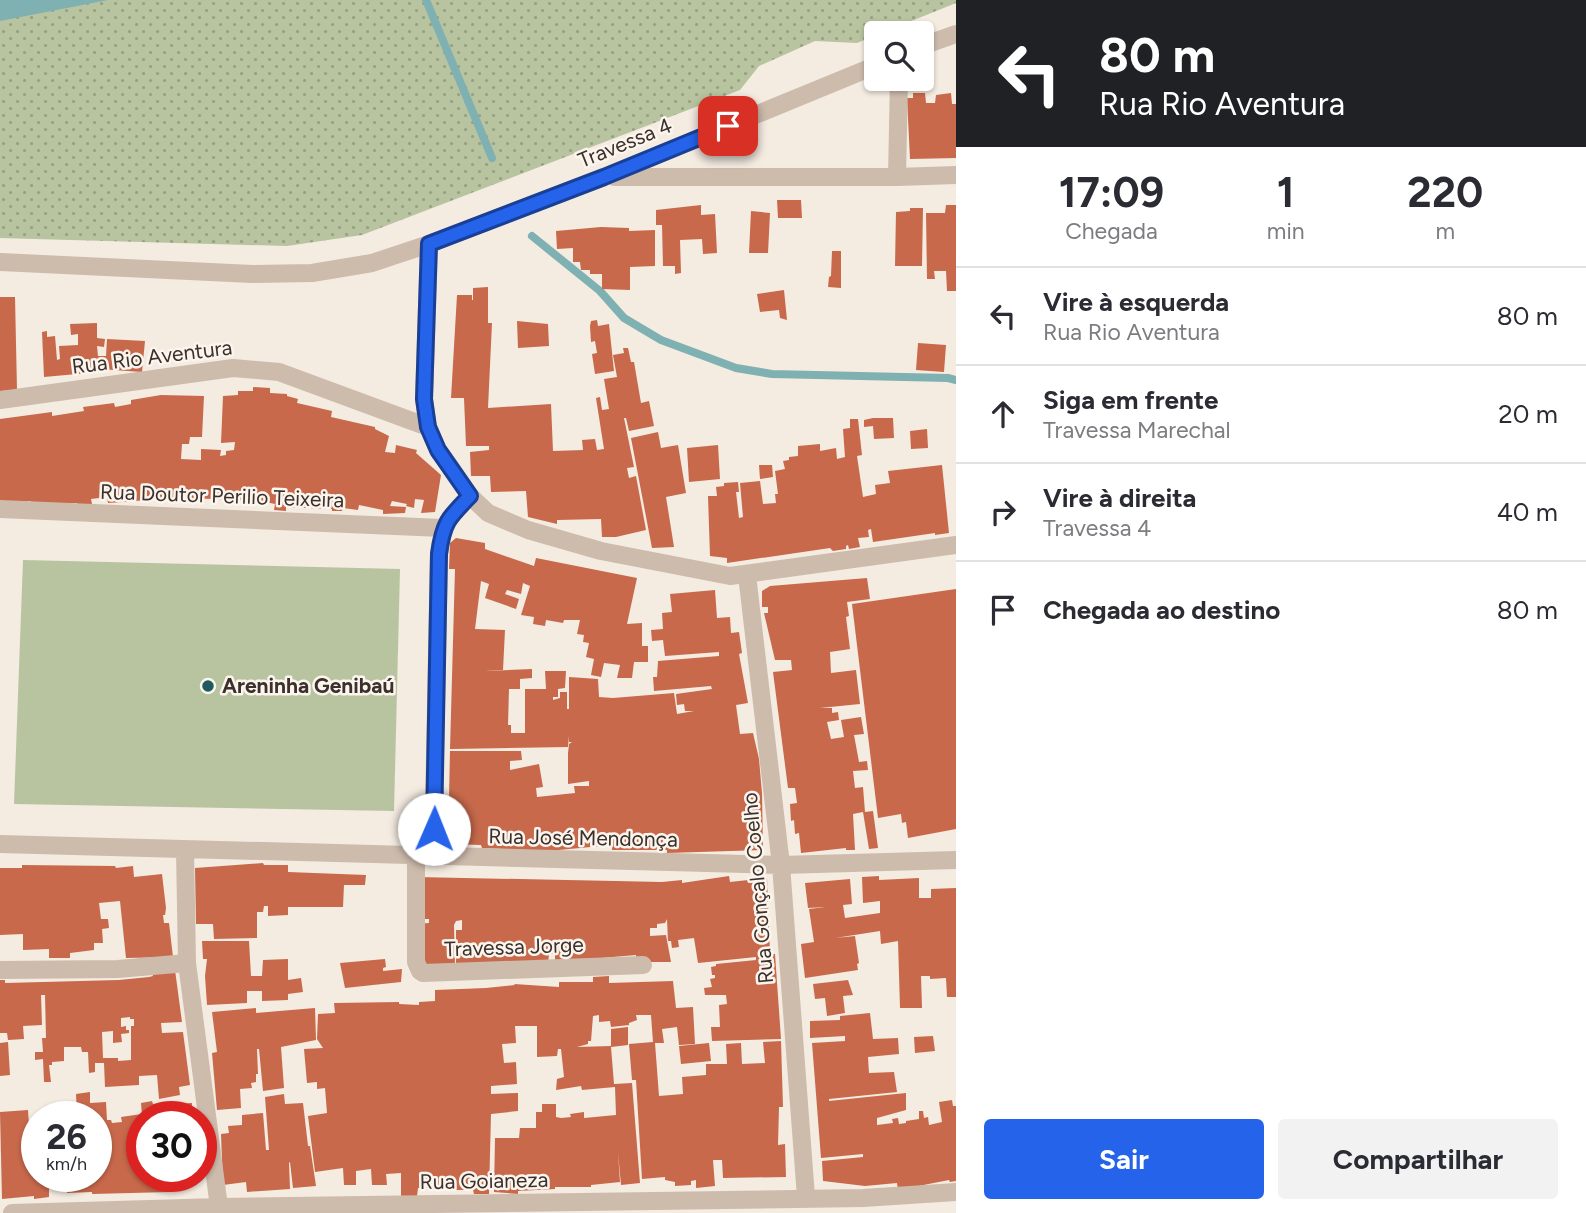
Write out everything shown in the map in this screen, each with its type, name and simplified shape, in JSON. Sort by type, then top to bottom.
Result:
[{"type":"street","points":[[934,42],[956,34]]},
{"type":"street","name":"Travessa 4","points":[[429,244],[604,177],[864,70]]},
{"type":"street","points":[[898,177],[899,91]]},
{"type":"street","points":[[604,177],[956,175]]},
{"type":"street","points":[[0,262],[251,275],[312,273],[372,262],[429,244],[424,399],[428,427],[438,450],[470,496],[488,513],[528,530],[577,544],[730,576],[956,545]]},
{"type":"street","name":"Rua Rio Aventura","points":[[0,400],[233,368],[257,369],[279,372],[428,427]]},
{"type":"street","points":[[425,857],[442,528],[470,496]]},
{"type":"street","name":"Rua Doutor Perilio Teixeira","points":[[0,509],[442,528]]},
{"type":"street","name":"Rua Gonçalo Coelho","points":[[747,575],[781,865],[806,1197]]},
{"type":"street","name":"Rua José Mendonça","points":[[0,844],[781,865],[956,860]]},
{"type":"street","points":[[185,850],[187,963],[219,1207]]},
{"type":"street","name":"Travessa Jorge","points":[[425,857],[416,962],[423,973],[643,965]]},
{"type":"street","points":[[0,970],[118,969],[187,963]]},
{"type":"street","name":"Rua Goianeza","points":[[12,1213],[219,1207],[439,1209],[806,1197],[863,1205],[956,1192]]},
{"type":"green space","points":[[0,0],[956,0],[956,3],[911,21],[864,21],[864,40],[857,43],[815,41],[759,66],[740,90],[362,235],[287,246],[0,238]]},
{"type":"green space","name":"Areninha Genibaú","points":[[23,560],[400,569],[394,811],[14,804]]},
{"type":"water","points":[[0,0],[108,0],[0,21]]},
{"type":"building","points":[[913,93],[925,93],[926,103],[935,103],[936,95],[951,93],[952,104],[956,104],[956,158],[910,159],[907,98],[913,98]]},
{"type":"building","points":[[777,200],[801,200],[802,218],[778,218]]},
{"type":"building","points":[[701,205],[701,215],[715,214],[717,253],[703,254],[702,239],[680,240],[681,273],[675,274],[675,266],[663,266],[662,225],[656,225],[656,210]]},
{"type":"building","points":[[946,205],[956,205],[956,291],[947,291],[946,271],[934,271],[935,279],[927,279],[926,213],[945,213]]},
{"type":"building","points":[[910,208],[923,208],[922,266],[895,266],[896,212],[910,211]]},
{"type":"building","points":[[751,211],[770,213],[768,253],[749,253]]},
{"type":"building","points":[[601,227],[629,228],[629,231],[655,230],[655,266],[630,267],[630,290],[602,289],[602,274],[590,274],[590,270],[581,270],[580,262],[573,262],[573,248],[557,249],[556,231]]},
{"type":"building","points":[[832,251],[841,251],[841,288],[828,287]]},
{"type":"building","points":[[488,287],[488,323],[492,323],[488,408],[551,404],[553,451],[583,450],[582,440],[595,439],[597,450],[604,449],[596,398],[600,397],[602,410],[609,409],[604,379],[617,377],[613,355],[624,353],[623,348],[628,348],[631,362],[634,362],[641,403],[649,401],[654,426],[629,431],[624,418],[634,467],[627,468],[629,478],[636,476],[646,530],[616,537],[602,537],[601,519],[557,520],[557,524],[528,517],[526,491],[491,492],[490,476],[471,476],[470,452],[489,450],[489,446],[466,446],[464,398],[451,398],[457,295],[472,295],[473,300],[473,288]]},
{"type":"building","points":[[784,290],[787,320],[780,318],[779,310],[760,312],[757,294]]},
{"type":"building","points":[[0,297],[15,297],[17,390],[0,391]]},
{"type":"building","points":[[597,320],[598,326],[609,324],[614,371],[595,374],[592,354],[597,353],[595,341],[591,342],[590,326],[591,321]]},
{"type":"building","points":[[517,321],[548,324],[549,346],[518,348]]},
{"type":"building","points":[[97,323],[97,338],[105,339],[104,347],[97,346],[98,356],[106,356],[107,339],[145,341],[142,372],[99,369],[99,372],[44,377],[42,332],[47,331],[47,337],[55,336],[57,360],[60,359],[59,346],[78,345],[78,334],[71,335],[70,324]]},
{"type":"building","points":[[918,343],[946,345],[944,372],[916,370]]},
{"type":"building","points":[[253,387],[270,388],[270,393],[287,394],[298,399],[297,403],[332,411],[331,417],[375,427],[389,436],[385,452],[395,453],[396,445],[417,450],[416,453],[441,475],[435,512],[421,513],[424,500],[415,499],[414,508],[392,501],[390,506],[406,507],[405,513],[383,514],[383,510],[359,505],[358,510],[286,507],[286,511],[274,510],[275,504],[261,501],[162,497],[108,503],[107,497],[91,499],[92,504],[77,506],[77,503],[31,501],[0,504],[0,419],[52,412],[52,416],[84,411],[83,407],[114,403],[115,407],[131,404],[131,400],[161,395],[204,396],[202,437],[190,437],[189,444],[182,444],[181,459],[201,460],[201,449],[221,450],[220,456],[226,455],[226,451],[234,450],[235,442],[221,443],[223,396],[238,395],[238,391],[253,391]]},
{"type":"building","points":[[893,418],[894,438],[874,439],[873,426],[864,427],[864,420]]},
{"type":"building","points":[[850,419],[858,419],[862,455],[857,456],[863,497],[876,494],[875,485],[890,483],[888,471],[942,465],[949,533],[873,542],[871,529],[868,530],[869,537],[858,538],[860,547],[849,549],[848,545],[846,549],[833,551],[830,548],[727,563],[727,558],[710,556],[708,496],[717,496],[716,487],[724,486],[724,483],[738,482],[739,492],[736,492],[739,518],[743,517],[740,483],[760,481],[763,504],[776,503],[775,494],[778,494],[775,471],[785,469],[783,461],[798,456],[798,446],[820,444],[820,451],[836,448],[837,459],[845,457],[843,429],[850,428]]},
{"type":"building","points":[[927,429],[928,448],[911,449],[910,431]]},
{"type":"building","points":[[658,432],[661,448],[678,445],[686,493],[666,497],[674,547],[652,548],[631,438]]},
{"type":"building","points":[[718,445],[720,479],[689,482],[687,448]]},
{"type":"building","points":[[759,465],[772,465],[773,477],[760,479]]},
{"type":"building","points":[[456,538],[485,543],[485,549],[534,566],[536,558],[637,578],[627,624],[642,623],[642,646],[648,646],[648,662],[634,662],[632,678],[617,678],[620,665],[604,663],[601,677],[591,675],[594,659],[586,657],[589,643],[583,642],[584,635],[577,634],[580,620],[564,620],[563,623],[546,620],[545,626],[533,624],[534,617],[521,615],[530,586],[523,583],[521,594],[507,590],[505,594],[519,599],[516,609],[485,598],[489,584],[481,581],[475,629],[505,630],[503,670],[485,671],[532,669],[532,678],[520,679],[520,689],[509,689],[508,725],[511,725],[511,733],[525,733],[525,689],[546,689],[545,671],[566,671],[565,688],[558,689],[558,697],[553,697],[553,700],[560,698],[560,692],[567,692],[567,709],[569,677],[598,679],[599,697],[674,693],[677,714],[694,711],[685,711],[684,704],[677,705],[676,694],[712,689],[711,686],[654,691],[653,677],[657,677],[658,661],[719,656],[719,652],[665,656],[663,640],[652,641],[651,630],[663,629],[662,613],[672,612],[670,594],[715,590],[717,618],[730,617],[731,633],[739,632],[742,653],[739,654],[748,703],[736,705],[740,734],[753,733],[759,759],[763,850],[667,853],[667,850],[612,850],[612,845],[548,851],[448,844],[450,751],[521,751],[522,760],[510,761],[510,770],[539,764],[543,787],[536,788],[537,797],[575,793],[574,786],[589,786],[589,781],[568,784],[568,753],[569,744],[572,742],[569,742],[569,736],[568,747],[450,749],[455,569],[449,569],[450,543]]},
{"type":"building","points":[[867,578],[870,599],[847,602],[850,649],[830,652],[831,673],[856,670],[860,704],[820,708],[832,708],[832,713],[838,712],[839,720],[827,722],[831,739],[844,737],[841,720],[861,717],[864,734],[854,735],[859,762],[867,761],[868,770],[853,771],[855,788],[863,787],[865,812],[873,811],[878,848],[869,849],[863,812],[853,814],[855,850],[846,848],[801,853],[799,833],[795,834],[794,820],[791,821],[790,804],[797,803],[795,788],[788,788],[773,672],[792,670],[791,660],[775,660],[764,613],[768,613],[768,607],[762,607],[762,591],[770,586]]},
{"type":"building","points":[[956,589],[956,829],[908,838],[906,822],[902,823],[901,814],[878,818],[852,604]]},
{"type":"building","points":[[263,863],[288,865],[288,872],[366,875],[365,885],[344,885],[343,907],[288,907],[288,915],[268,916],[268,906],[264,906],[263,912],[257,912],[257,938],[214,939],[213,924],[196,924],[195,868]]},
{"type":"building","points":[[22,865],[116,868],[133,866],[134,877],[162,874],[166,908],[164,923],[169,923],[173,957],[126,958],[120,901],[99,903],[101,919],[108,919],[109,928],[102,929],[103,943],[94,943],[94,950],[70,953],[70,958],[49,958],[49,949],[23,950],[23,934],[0,935],[0,868],[22,868]]},
{"type":"building","points":[[729,876],[730,882],[767,878],[770,954],[775,954],[781,1039],[712,1041],[711,1027],[720,1027],[719,1005],[727,1004],[726,995],[705,995],[704,988],[712,987],[710,979],[715,978],[711,967],[716,964],[756,960],[756,957],[698,963],[694,938],[678,940],[679,947],[672,948],[671,941],[668,941],[667,919],[665,923],[657,924],[657,928],[650,928],[650,936],[666,935],[671,962],[636,962],[636,955],[555,962],[555,954],[549,954],[548,964],[456,966],[456,953],[467,953],[467,944],[456,943],[456,930],[462,930],[462,920],[456,921],[454,925],[455,966],[417,967],[416,924],[429,923],[429,919],[417,919],[417,877],[662,882],[682,880],[682,883]]},
{"type":"building","points":[[879,876],[879,880],[919,878],[919,898],[931,898],[931,889],[956,888],[956,997],[947,997],[946,978],[930,979],[930,976],[921,976],[922,1008],[900,1008],[898,941],[881,944],[880,931],[835,938],[855,936],[858,970],[805,978],[801,944],[814,942],[809,909],[825,907],[808,908],[805,883],[850,879],[852,904],[843,905],[845,918],[880,913],[880,901],[863,903],[862,877]]},
{"type":"building","points":[[202,941],[249,941],[251,976],[262,976],[263,960],[288,959],[288,980],[301,978],[303,992],[288,994],[288,1000],[262,1001],[262,991],[247,991],[247,1003],[207,1005],[207,959],[203,959]]},
{"type":"building","points":[[385,959],[386,967],[383,971],[402,969],[401,982],[345,988],[340,963]]},
{"type":"building","points":[[175,970],[182,1022],[161,1023],[162,1033],[183,1032],[190,1085],[179,1087],[180,1095],[159,1099],[157,1075],[139,1076],[139,1085],[105,1087],[104,1063],[95,1063],[95,1072],[89,1073],[88,1052],[82,1052],[81,1047],[64,1047],[64,1061],[52,1062],[52,1065],[49,1065],[51,1082],[44,1082],[43,1059],[35,1060],[35,1052],[43,1052],[42,1038],[46,1038],[45,995],[41,995],[42,1025],[23,1026],[24,1039],[8,1040],[7,1033],[0,1033],[0,980],[5,980],[5,983],[119,980],[149,977],[153,976],[152,973]],"holes":[[[121,1018],[134,1019],[134,1026],[131,1026],[131,1060],[103,1058],[102,1032],[113,1031],[113,1043],[122,1042],[121,1034],[129,1033],[129,1030],[126,1030],[126,1026],[121,1027]]]},
{"type":"building","points":[[609,976],[609,983],[673,981],[676,1008],[693,1007],[695,1044],[679,1045],[677,1027],[662,1029],[664,1043],[655,1043],[659,1096],[683,1094],[682,1077],[706,1075],[706,1064],[727,1064],[726,1044],[741,1043],[742,1064],[765,1063],[763,1042],[781,1041],[783,1107],[779,1107],[778,1145],[785,1144],[786,1177],[723,1178],[722,1160],[713,1160],[715,1186],[696,1188],[696,1180],[691,1181],[691,1185],[675,1186],[675,1182],[665,1180],[665,1177],[642,1179],[636,1080],[632,1080],[629,1044],[653,1042],[651,1015],[636,1015],[637,1020],[629,1025],[611,1027],[610,1021],[599,1022],[599,1015],[593,1016],[591,1041],[577,1047],[611,1046],[611,1029],[628,1027],[628,1045],[611,1047],[614,1084],[632,1083],[640,1183],[621,1185],[618,1152],[620,1182],[591,1187],[518,1191],[518,1194],[494,1192],[495,1138],[519,1138],[520,1128],[536,1128],[536,1112],[542,1112],[542,1104],[556,1104],[556,1117],[561,1118],[584,1112],[584,1118],[616,1115],[615,1087],[582,1090],[581,1086],[556,1090],[557,1079],[564,1077],[561,1049],[558,1049],[557,1056],[537,1057],[537,1026],[515,1026],[516,1043],[502,1044],[504,1063],[516,1062],[517,1084],[491,1086],[491,1094],[518,1093],[518,1111],[491,1114],[489,1194],[474,1194],[473,1190],[418,1188],[417,1196],[401,1196],[401,1173],[386,1174],[387,1185],[372,1185],[371,1169],[356,1171],[356,1185],[344,1185],[343,1168],[315,1172],[308,1116],[327,1113],[325,1088],[317,1089],[317,1082],[307,1083],[304,1049],[323,1048],[317,1039],[318,1014],[335,1013],[334,1003],[399,1002],[419,1005],[419,1002],[435,1001],[435,990],[514,984],[559,987],[559,982],[593,982],[593,977]]},
{"type":"building","points":[[848,980],[853,995],[843,996],[845,1013],[827,1016],[825,998],[815,999],[813,984]]},
{"type":"building","points":[[256,1008],[256,1013],[315,1008],[316,1040],[281,1047],[284,1088],[263,1091],[257,1049],[256,1082],[251,1083],[252,1088],[240,1089],[241,1108],[217,1110],[212,1053],[217,1052],[212,1012]]},
{"type":"building","points":[[870,1013],[873,1039],[898,1038],[899,1054],[868,1057],[869,1073],[894,1072],[897,1092],[829,1101],[906,1093],[906,1110],[877,1118],[877,1125],[893,1123],[892,1119],[898,1118],[899,1124],[906,1123],[919,1119],[919,1111],[923,1111],[924,1118],[928,1117],[929,1125],[942,1122],[939,1102],[952,1100],[953,1106],[956,1106],[956,1181],[898,1190],[897,1183],[865,1186],[823,1181],[822,1161],[863,1157],[863,1154],[821,1158],[812,1043],[845,1041],[845,1036],[810,1038],[810,1021],[840,1020],[840,1016]]},
{"type":"building","points":[[933,1036],[935,1051],[915,1053],[914,1037]]},
{"type":"building","points":[[8,1042],[10,1075],[0,1076],[0,1043]]},
{"type":"building","points":[[709,1043],[711,1061],[681,1064],[679,1046]]},
{"type":"building","points":[[90,1092],[90,1101],[76,1101],[76,1094]]},
{"type":"building","points":[[284,1094],[285,1104],[303,1103],[316,1186],[293,1188],[290,1162],[290,1189],[247,1192],[246,1182],[223,1185],[221,1134],[229,1133],[228,1126],[242,1125],[242,1115],[263,1113],[266,1150],[269,1150],[265,1097]]},
{"type":"building","points":[[21,1110],[21,1192],[49,1192],[49,1197],[2,1199],[0,1112]]},
{"type":"building","points":[[126,1116],[126,1192],[170,1192],[92,1194],[112,1192],[112,1123],[122,1122],[121,1117]]},
{"type":"waterway","points":[[426,0],[492,158]]},
{"type":"waterway","points":[[532,236],[600,291],[624,318],[661,340],[736,368],[772,374],[956,380]]},
{"type":"place","name":"Areninha Genibaú","points":[[208,686]]},
{"type":"route","points":[[434,829],[439,554],[442,528],[470,496],[438,450],[428,427],[424,399],[429,244],[728,126]]}]
